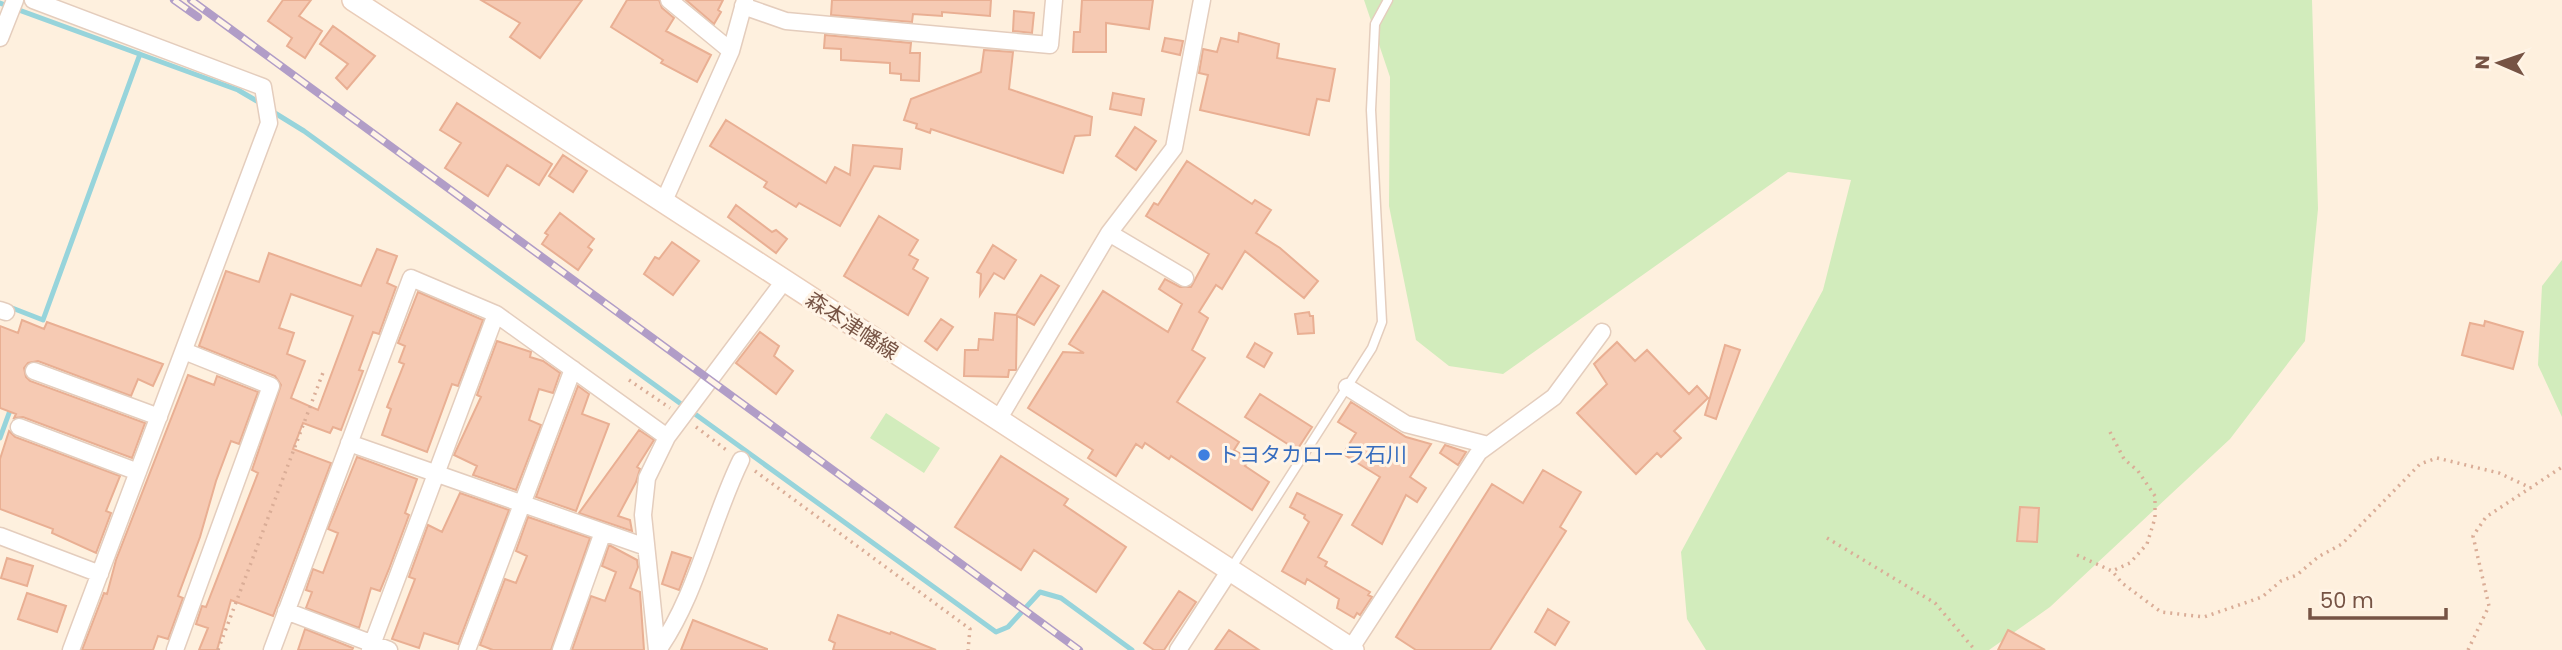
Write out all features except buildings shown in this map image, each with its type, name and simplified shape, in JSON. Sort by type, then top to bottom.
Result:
[{"type":"main road","name":"森本津幡線","points":[[353,0],[1352,649]]},
{"type":"street","points":[[0,38],[15,0]]},
{"type":"street","points":[[33,0],[263,87],[269,123],[71,650]]},
{"type":"street","points":[[669,0],[732,51]]},
{"type":"street","points":[[664,201],[732,51],[744,3],[770,6],[786,21],[1050,45],[1054,0]]},
{"type":"street","points":[[998,420],[1109,233],[1174,148],[1202,0]]},
{"type":"street","points":[[1109,233],[1185,278]]},
{"type":"street","points":[[272,650],[411,278],[496,314],[667,437]]},
{"type":"street","points":[[657,650],[643,515],[647,478],[667,437],[784,281]]},
{"type":"street","points":[[372,647],[496,314]]},
{"type":"street","points":[[1352,649],[1479,452],[1554,397],[1602,332]]},
{"type":"street","points":[[175,650],[271,386],[184,351]]},
{"type":"street","points":[[467,650],[573,369]]},
{"type":"street","points":[[34,371],[159,418]]},
{"type":"street","points":[[1347,387],[1406,424],[1488,445]]},
{"type":"street","points":[[19,426],[138,472]]},
{"type":"street","points":[[349,443],[646,547]]},
{"type":"street","points":[[657,650],[674,627],[726,490],[741,460]]},
{"type":"street","points":[[561,650],[603,533]]},
{"type":"street","points":[[0,536],[100,573]]},
{"type":"street","points":[[1178,650],[1230,570]]},
{"type":"street","points":[[286,611],[372,647],[389,650]]},
{"type":"lane","points":[[1230,570],[1372,348],[1382,322],[1371,110],[1375,24],[1388,0]]},
{"type":"path","points":[[218,650],[324,370]]},
{"type":"path","points":[[629,380],[971,629],[968,650]]},
{"type":"path","points":[[2110,432],[2124,459],[2138,471],[2155,496],[2154,518],[2147,544],[2130,563],[2112,571]]},
{"type":"path","points":[[2077,555],[2112,571],[2122,583],[2161,611],[2204,617],[2262,597],[2281,580],[2297,575],[2318,557],[2342,544],[2420,464],[2437,458],[2499,473],[2531,488]]},
{"type":"path","points":[[2469,650],[2488,606],[2473,536],[2486,517],[2562,467]]},
{"type":"path","points":[[1827,538],[1935,603],[1975,650]]},
{"type":"green space","points":[[1364,0],[2312,0],[2318,209],[2305,341],[2230,439],[2050,607],[1989,650],[1706,650],[1687,619],[1681,552],[1823,290],[1851,180],[1788,172],[1503,374],[1449,366],[1416,340],[1389,206],[1390,77]]},
{"type":"green space","points":[[2562,260],[2562,417],[2538,365],[2542,286]]},
{"type":"green space","points":[[886,413],[940,448],[924,473],[870,438]]},
{"type":"waterway","points":[[0,3],[238,90],[262,104]]},
{"type":"waterway","points":[[7,306],[43,320],[140,54]]},
{"type":"waterway","points":[[270,110],[304,131],[996,632],[1008,627],[1040,592],[1061,598],[1132,650]]},
{"type":"waterway","points":[[0,438],[12,405]]},
{"type":"railway","points":[[174,0],[198,17]]},
{"type":"railway","points":[[191,0],[1079,650]]},
{"type":"place","name":"トヨタカローラ石川","points":[[1204,455]]}]
